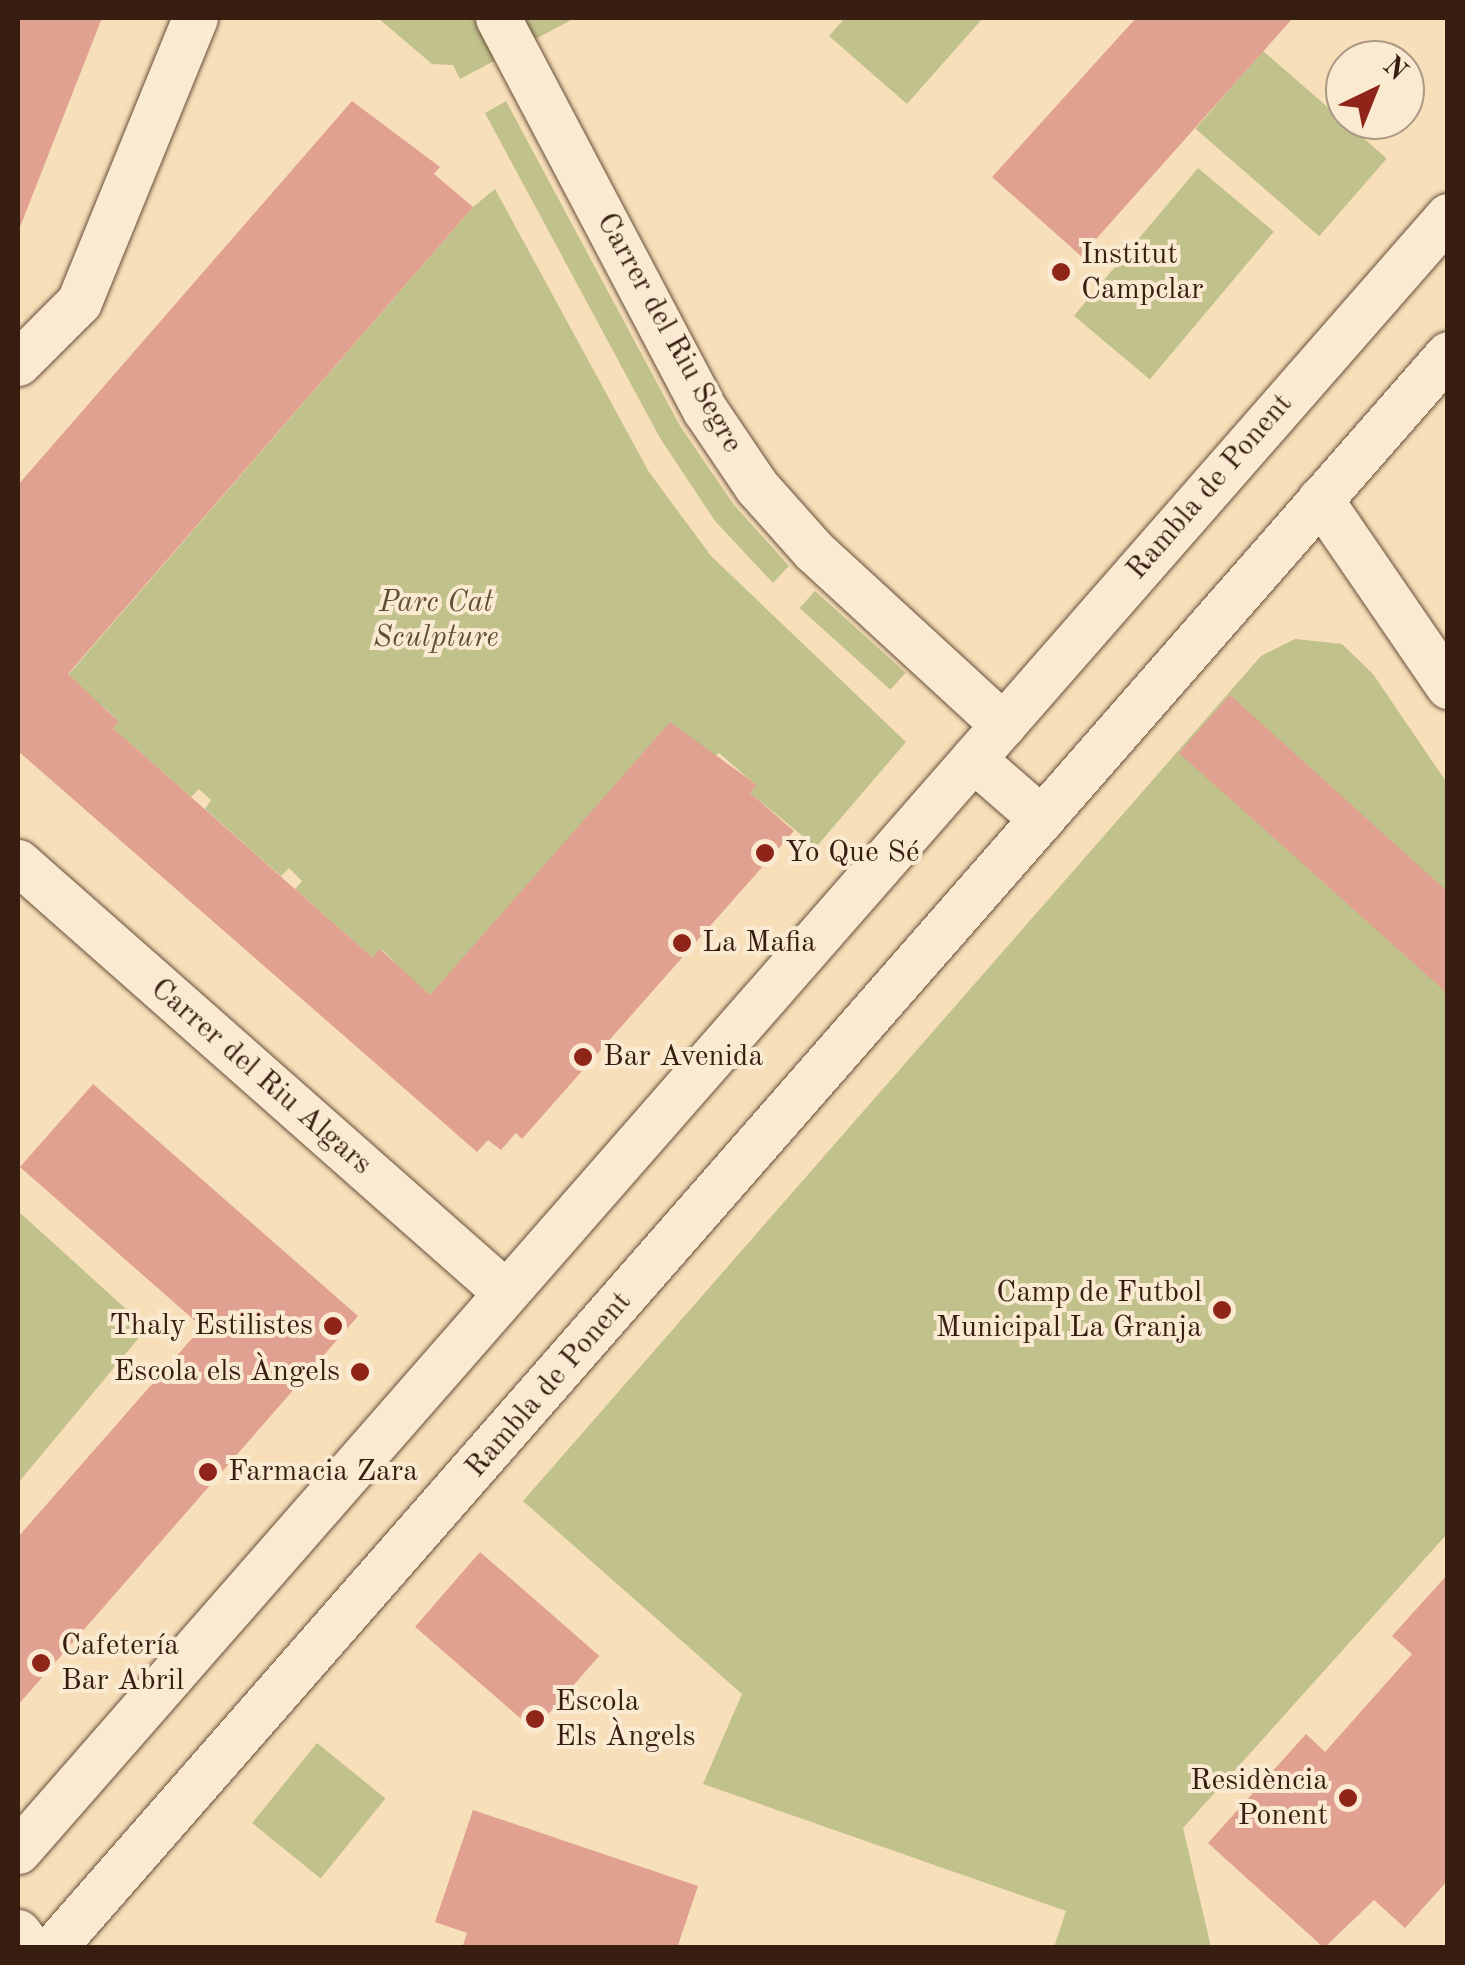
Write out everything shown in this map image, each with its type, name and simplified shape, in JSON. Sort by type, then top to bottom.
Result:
[{"type":"street","points":[[31,352],[79,302],[194,18]]},
{"type":"street","name":"Carrer del Riu Segre","points":[[498,18],[705,410],[756,488],[814,551],[1003,725]]},
{"type":"street","name":"Rambla de Ponent","points":[[18,1852],[1448,216]]},
{"type":"street","name":"Rambla de Ponent","points":[[53,1948],[1448,354]]},
{"type":"street","points":[[1320,499],[1448,686]]},
{"type":"street","points":[[973,759],[1042,819]]},
{"type":"street","name":"Carrer del Riu Algars","points":[[18,862],[505,1292]]},
{"type":"street","points":[[18,1932],[30,1948]]},
{"type":"green space","points":[[378,18],[575,18],[460,79],[453,65],[432,64]]},
{"type":"green space","points":[[845,18],[983,18],[907,104],[829,36]]},
{"type":"green space","points":[[1263,51],[1325,105],[1325,140],[1365,140],[1387,159],[1319,236],[1195,129]]},
{"type":"green space","points":[[506,101],[680,426],[734,505],[789,566],[773,583],[715,521],[660,438],[485,113]]},
{"type":"green space","points":[[1198,168],[1274,232],[1150,379],[1074,316]]},
{"type":"green space","name":"Parc Cat Sculpture","points":[[495,189],[649,472],[711,556],[906,742],[816,847],[750,793],[756,785],[719,753],[424,1002],[388,970],[394,961],[381,949],[373,958],[295,889],[302,881],[289,868],[281,876],[205,809],[211,800],[199,789],[191,797],[113,728],[118,721],[106,709],[62,682],[473,207]]},
{"type":"green space","points":[[815,591],[906,673],[890,690],[800,608]]},
{"type":"green space","points":[[1295,639],[1342,644],[1373,674],[1447,783],[1447,1534],[1183,1828],[1211,1947],[1054,1947],[1066,1911],[703,1784],[742,1694],[523,1501],[1261,656]]},
{"type":"green space","points":[[18,1211],[147,1328],[18,1483]]},
{"type":"green space","points":[[317,1743],[385,1798],[321,1878],[252,1823]]},
{"type":"building","points":[[18,18],[102,18],[20,227],[18,226]]},
{"type":"building","points":[[1136,18],[1293,18],[1081,256],[992,177]]},
{"type":"building","points":[[352,101],[440,167],[434,174],[473,207],[68,674],[119,722],[113,728],[373,958],[380,949],[430,995],[670,722],[757,785],[750,793],[794,831],[522,1139],[516,1133],[501,1150],[488,1140],[477,1152],[18,751],[18,485]]},
{"type":"building","points":[[1230,695],[1448,892],[1448,994],[1179,753]]},
{"type":"building","points":[[93,1084],[358,1316],[18,1705],[18,1537],[202,1327],[20,1167]]},
{"type":"building","points":[[480,1552],[599,1656],[534,1730],[415,1627]]},
{"type":"building","name":"Residència Ponent","points":[[1448,1574],[1448,1880],[1405,1928],[1374,1900],[1324,1948],[1208,1843],[1306,1734],[1325,1752],[1412,1654],[1392,1636]]},
{"type":"building","points":[[473,1810],[698,1886],[677,1948],[462,1948],[467,1933],[435,1922]]},
{"type":"place","name":"Institut Campclar","points":[[1061,272]]},
{"type":"place","name":"Yo Que Sé","points":[[765,853]]},
{"type":"place","name":"La Mafia","points":[[682,943]]},
{"type":"place","name":"Bar Avenida","points":[[583,1057]]},
{"type":"place","name":"Camp de Futbol Municipal La Granja","points":[[1222,1310]]},
{"type":"place","name":"Thaly Estilistes","points":[[333,1326]]},
{"type":"place","name":"Escola els Àngels","points":[[360,1372]]},
{"type":"place","name":"Farmacia Zara","points":[[208,1472]]},
{"type":"place","name":"Cafetería Bar Abril","points":[[41,1663]]},
{"type":"place","name":"Escola Els Àngels","points":[[535,1719]]},
{"type":"place","name":"Residència Ponent","points":[[1348,1798]]}]
